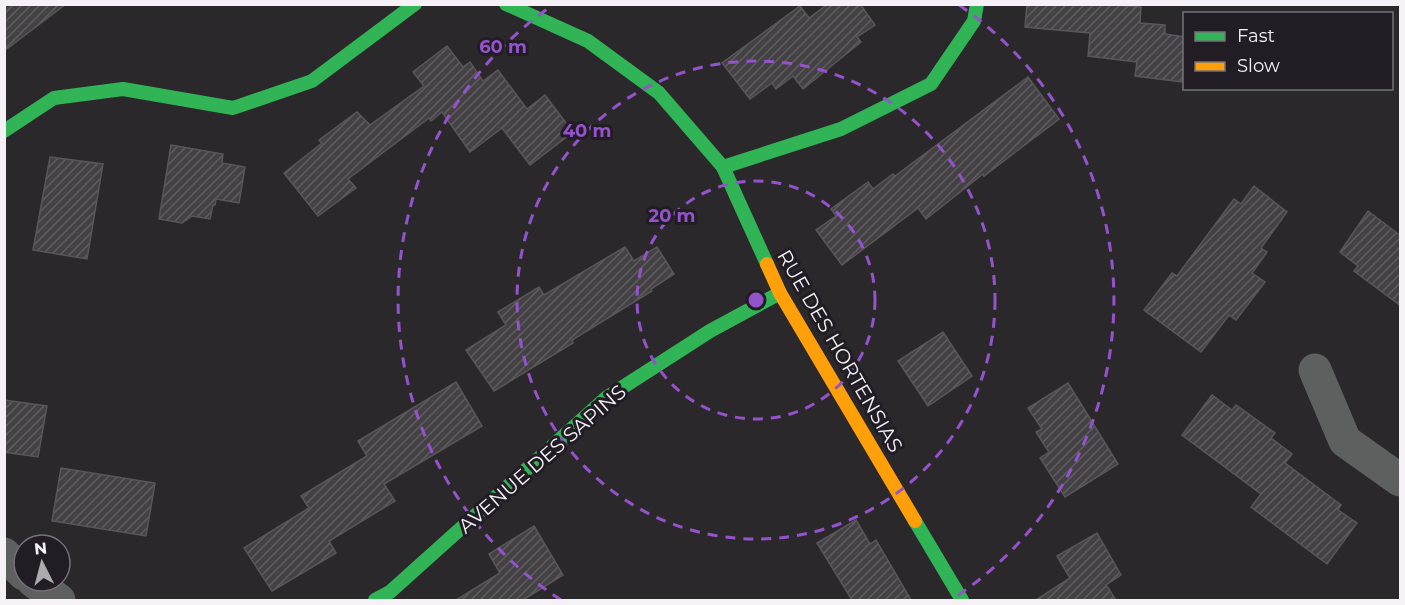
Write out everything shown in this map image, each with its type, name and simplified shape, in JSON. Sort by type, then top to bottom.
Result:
[{"type":"street","points":[[4,131],[54,98],[123,89],[232,108],[312,81],[415,4]]},
{"type":"street","name":"RUE DES HORTENSIAS","points":[[506,4],[588,41],[659,93],[723,167],[780,293],[962,600]]},
{"type":"street","points":[[723,167],[841,129],[931,84],[974,21],[977,4]]},
{"type":"street","name":"AVENUE DES SAPINS","points":[[375,600],[390,592],[606,398],[710,331],[780,293]]},
{"type":"street","points":[[1315,370],[1346,441],[1401,480]]},
{"type":"building","points":[[4,4],[66,4],[4,51]]},
{"type":"building","points":[[828,4],[860,4],[875,25],[857,37],[861,42],[803,89],[793,76],[776,89],[772,83],[750,99],[722,63],[800,6],[809,18]]},
{"type":"building","points":[[1027,4],[1102,4],[1141,7],[1140,23],[1165,25],[1165,34],[1183,37],[1182,82],[1135,76],[1137,62],[1088,56],[1090,33],[1025,27]]},
{"type":"building","points":[[447,46],[463,67],[470,62],[483,81],[498,70],[527,109],[545,95],[573,132],[530,165],[502,128],[470,152],[442,112],[431,121],[429,118],[348,179],[356,188],[318,216],[284,173],[322,143],[319,140],[357,112],[370,125],[424,86],[413,72]]},
{"type":"building","points":[[1028,77],[1059,119],[926,219],[918,208],[842,265],[816,230],[836,216],[831,209],[868,182],[873,189],[893,174],[895,176]]},
{"type":"building","points":[[171,145],[223,154],[222,163],[245,167],[239,203],[216,199],[210,219],[192,216],[182,223],[159,219]]},
{"type":"building","points":[[50,157],[103,164],[87,259],[33,250]]},
{"type":"building","points":[[1254,186],[1287,212],[1261,248],[1267,252],[1252,273],[1265,282],[1236,320],[1229,315],[1201,352],[1144,310],[1172,273],[1177,276],[1234,199],[1241,204]]},
{"type":"building","points":[[1368,211],[1401,236],[1401,306],[1354,271],[1358,266],[1340,252]]},
{"type":"building","points":[[625,247],[634,261],[657,247],[674,274],[651,289],[652,291],[572,340],[573,343],[494,391],[466,350],[506,325],[498,312],[539,287],[544,295]]},
{"type":"building","points":[[943,332],[972,376],[928,406],[898,361]]},
{"type":"building","points":[[456,382],[482,426],[384,484],[395,501],[329,541],[336,553],[272,591],[244,548],[309,508],[301,496],[367,456],[358,441]]},
{"type":"building","points":[[1068,383],[1118,464],[1065,497],[1040,458],[1049,452],[1036,432],[1042,429],[1028,408]]},
{"type":"building","points":[[1212,395],[1232,410],[1236,405],[1275,433],[1271,438],[1292,454],[1285,463],[1341,505],[1338,510],[1357,523],[1327,564],[1251,507],[1261,494],[1182,435]]},
{"type":"building","points":[[4,400],[47,406],[38,457],[4,452]]},
{"type":"building","points":[[61,468],[155,483],[146,536],[52,521]]},
{"type":"building","points":[[856,520],[870,544],[876,540],[911,600],[852,600],[817,543]]},
{"type":"building","points":[[534,526],[563,575],[523,600],[456,600],[500,573],[489,554]]},
{"type":"building","points":[[1097,533],[1121,575],[1106,585],[1116,600],[1036,600],[1070,578],[1057,556]]},
{"type":"traffic: fast","points":[[4,131],[54,98],[123,89],[233,108],[312,81],[415,4]]},
{"type":"traffic: fast","points":[[506,4],[588,41],[659,93],[723,167],[767,264]]},
{"type":"traffic: fast","points":[[723,167],[841,129],[931,84],[974,21],[977,4]]},
{"type":"traffic: fast","points":[[375,600],[390,592],[606,398],[710,331],[780,293]]},
{"type":"traffic: fast","points":[[915,521],[962,600]]},
{"type":"traffic: slow","points":[[767,264],[780,293],[915,521]]}]
